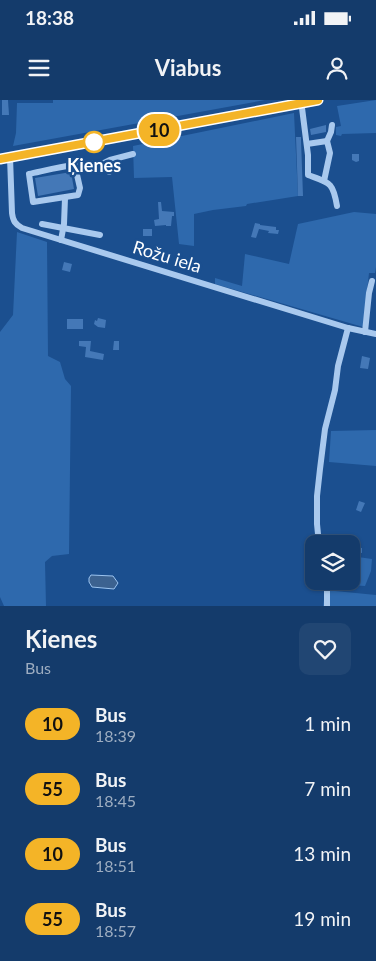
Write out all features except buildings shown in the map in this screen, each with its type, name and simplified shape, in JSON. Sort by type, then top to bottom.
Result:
[{"type":"main road","points":[[0,159],[318,100]]},
{"type":"street","points":[[301,102],[307,144],[308,176],[324,181],[334,190],[337,206]]},
{"type":"street","points":[[324,181],[330,153],[327,141],[332,125]]},
{"type":"street","points":[[307,144],[327,141]]},
{"type":"street","points":[[75,166],[80,188],[78,195],[33,202],[29,174],[75,166],[102,164],[133,154]]},
{"type":"street","name":"Rožu iela","points":[[10,157],[13,220],[16,225],[22,228],[348,328],[376,334]]},
{"type":"street","points":[[102,164],[108,167],[109,172]]},
{"type":"street","points":[[61,240],[65,198]]},
{"type":"street","points":[[42,224],[100,235]]},
{"type":"street","points":[[365,332],[372,280]]},
{"type":"street","points":[[318,535],[317,496],[320,469],[338,366],[348,328]]},
{"type":"street","points":[[327,590],[327,606]]},
{"type":"shaded area","points":[[53,100],[265,100],[13,146],[16,133],[17,103],[53,103]]},
{"type":"shaded area","points":[[376,100],[376,133],[336,135],[336,127],[341,126],[337,106]]},
{"type":"shaded area","points":[[294,113],[298,196],[194,214],[194,246],[179,244],[172,177],[134,178],[133,146]]},
{"type":"shaded area","points":[[354,212],[376,214],[376,267],[375,273],[369,273],[363,327],[215,284],[215,278],[242,286],[245,254],[289,264],[298,224]]},
{"type":"shaded area","points":[[17,232],[47,242],[48,356],[60,362],[65,379],[71,386],[69,554],[52,556],[45,562],[46,606],[4,606],[0,597],[0,332],[13,315]]},
{"type":"shaded area","points":[[376,430],[376,466],[329,462],[331,431]]},
{"type":"shaded area","points":[[360,557],[372,559],[371,571],[365,586],[360,586]]},
{"type":"shaded area","points":[[91,575],[113,576],[118,583],[114,589],[92,587],[89,582]]},
{"type":"shaded area","points":[[326,590],[376,595],[376,606],[323,606]]},
{"type":"bus line","name":"10","points":[[0,159],[318,100]]},
{"type":"place","name":"Ķienes","points":[[94,142]]}]
